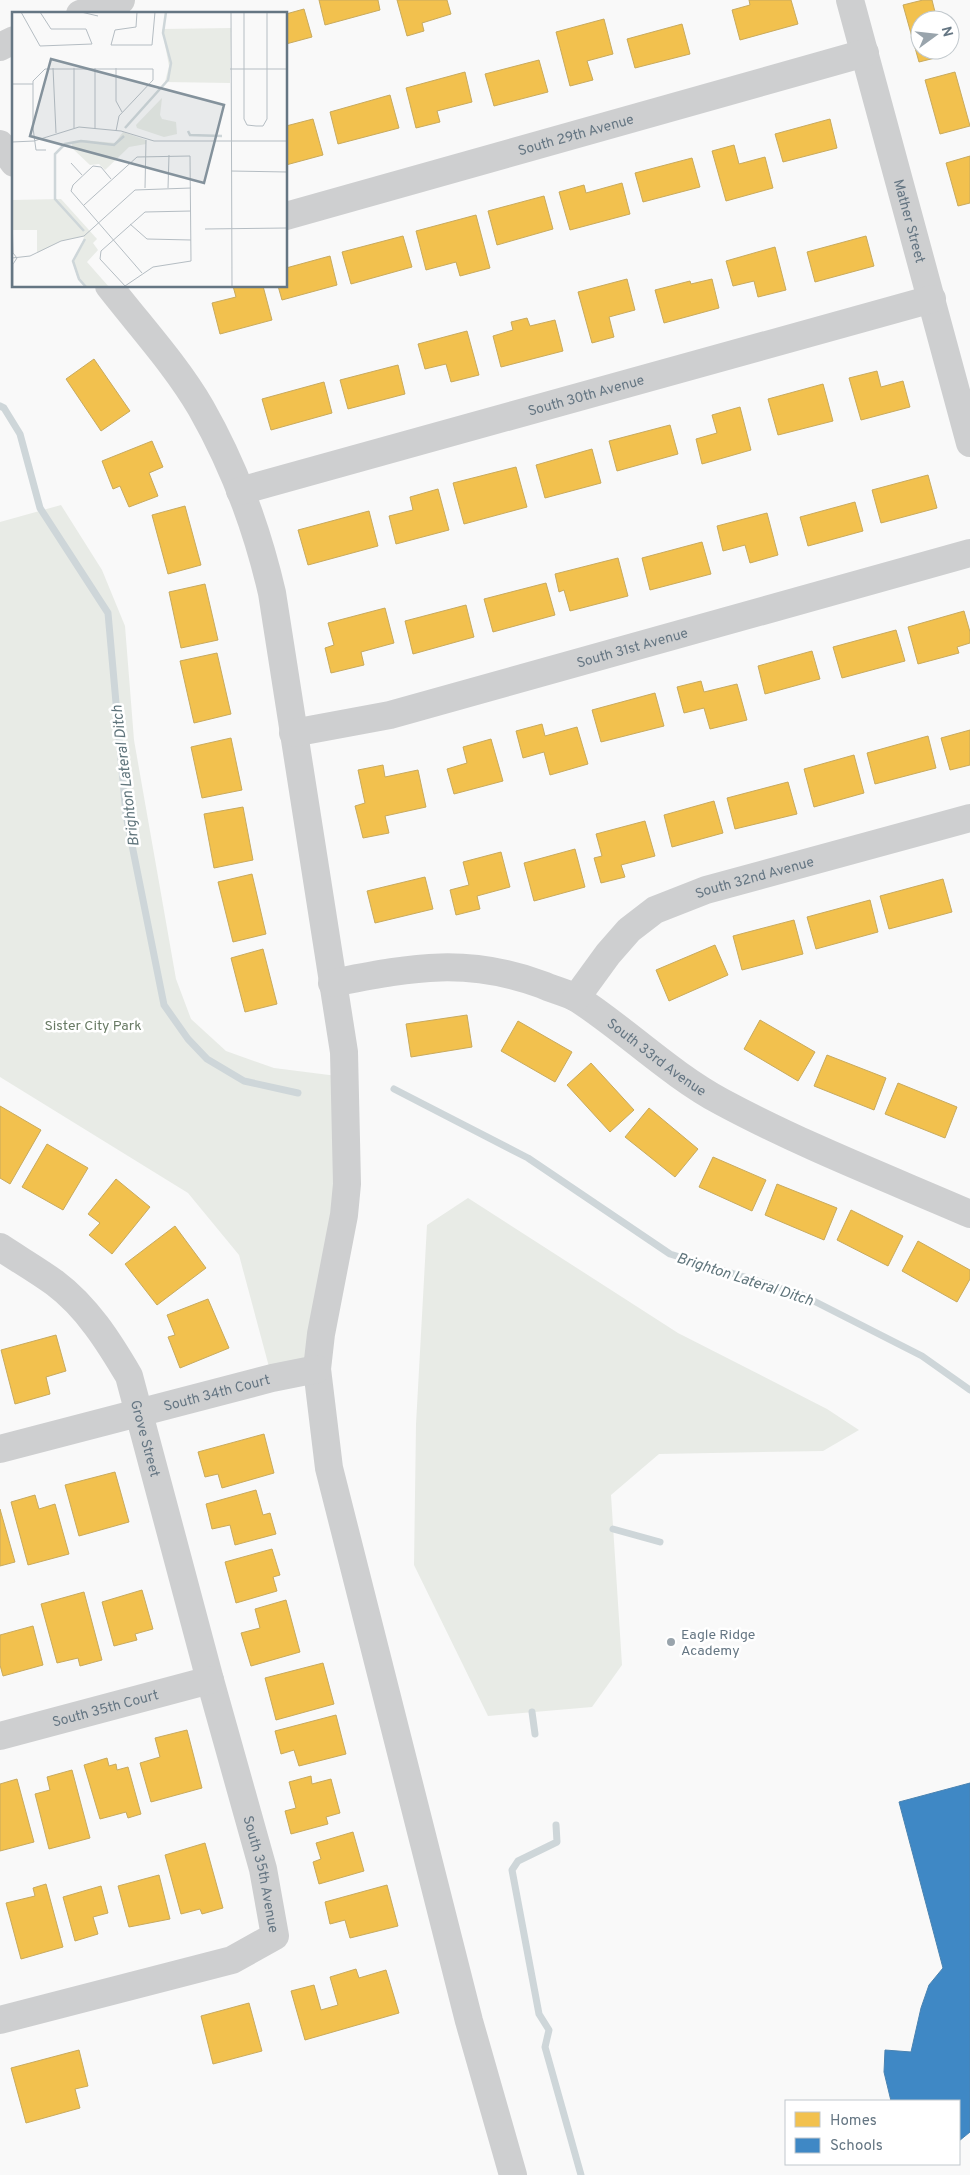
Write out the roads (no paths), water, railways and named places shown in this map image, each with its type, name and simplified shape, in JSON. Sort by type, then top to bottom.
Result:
[{"type":"street","points":[[86,12],[122,0]]},
{"type":"street","name":"Mather Street","points":[[850,0],[970,443]]},
{"type":"street","points":[[0,47],[12,41]]},
{"type":"street","name":"South 29th Avenue","points":[[288,215],[865,52]]},
{"type":"street","points":[[0,144],[12,160]]},
{"type":"street","points":[[118,289],[200,407],[240,491],[260,542],[272,593],[344,1052],[347,1184],[344,1215],[321,1334],[318,1369],[329,1468],[464,2002],[513,2175]]},
{"type":"street","name":"South 30th Avenue","points":[[240,491],[932,299]]},
{"type":"street","name":"South 31st Avenue","points":[[293,733],[390,715],[970,552]]},
{"type":"street","name":"South 32nd Avenue","points":[[576,998],[608,954],[629,930],[655,910],[706,890],[970,818]]},
{"type":"street","name":"South 33rd Avenue","points":[[332,983],[395,971],[448,966],[479,968],[513,974],[576,998],[651,1054],[720,1101],[785,1134],[970,1214]]},
{"type":"street","name":"Grove Street","points":[[0,1247],[56,1284],[86,1314],[109,1342],[129,1376],[210,1680]]},
{"type":"street","name":"South 34th Court","points":[[0,1449],[272,1378],[318,1369]]},
{"type":"street","name":"South 35th Court","points":[[0,1736],[210,1680]]},
{"type":"street","name":"South 35th Avenue","points":[[0,2020],[232,1960],[275,1936],[263,1869],[210,1680]]},
{"type":"waterway","name":"Brighton Lateral Ditch","points":[[0,406],[4,408],[20,434],[40,508],[108,613],[126,815],[164,1005],[188,1039],[207,1059],[244,1081],[298,1093]]},
{"type":"waterway","name":"Brighton Lateral Ditch","points":[[394,1089],[528,1158],[670,1254],[802,1295],[922,1356],[970,1390]]},
{"type":"waterway","points":[[613,1529],[660,1542]]},
{"type":"waterway","points":[[532,1712],[535,1734]]},
{"type":"waterway","points":[[556,1825],[557,1842],[518,1861],[512,1870],[539,2014],[549,2030],[545,2047],[581,2175]]},
{"type":"place","name":"Eagle Ridge Academy","points":[[671,1642]]},
{"type":"park label","name":"Sister City Park","points":[[93,1025]]}]
